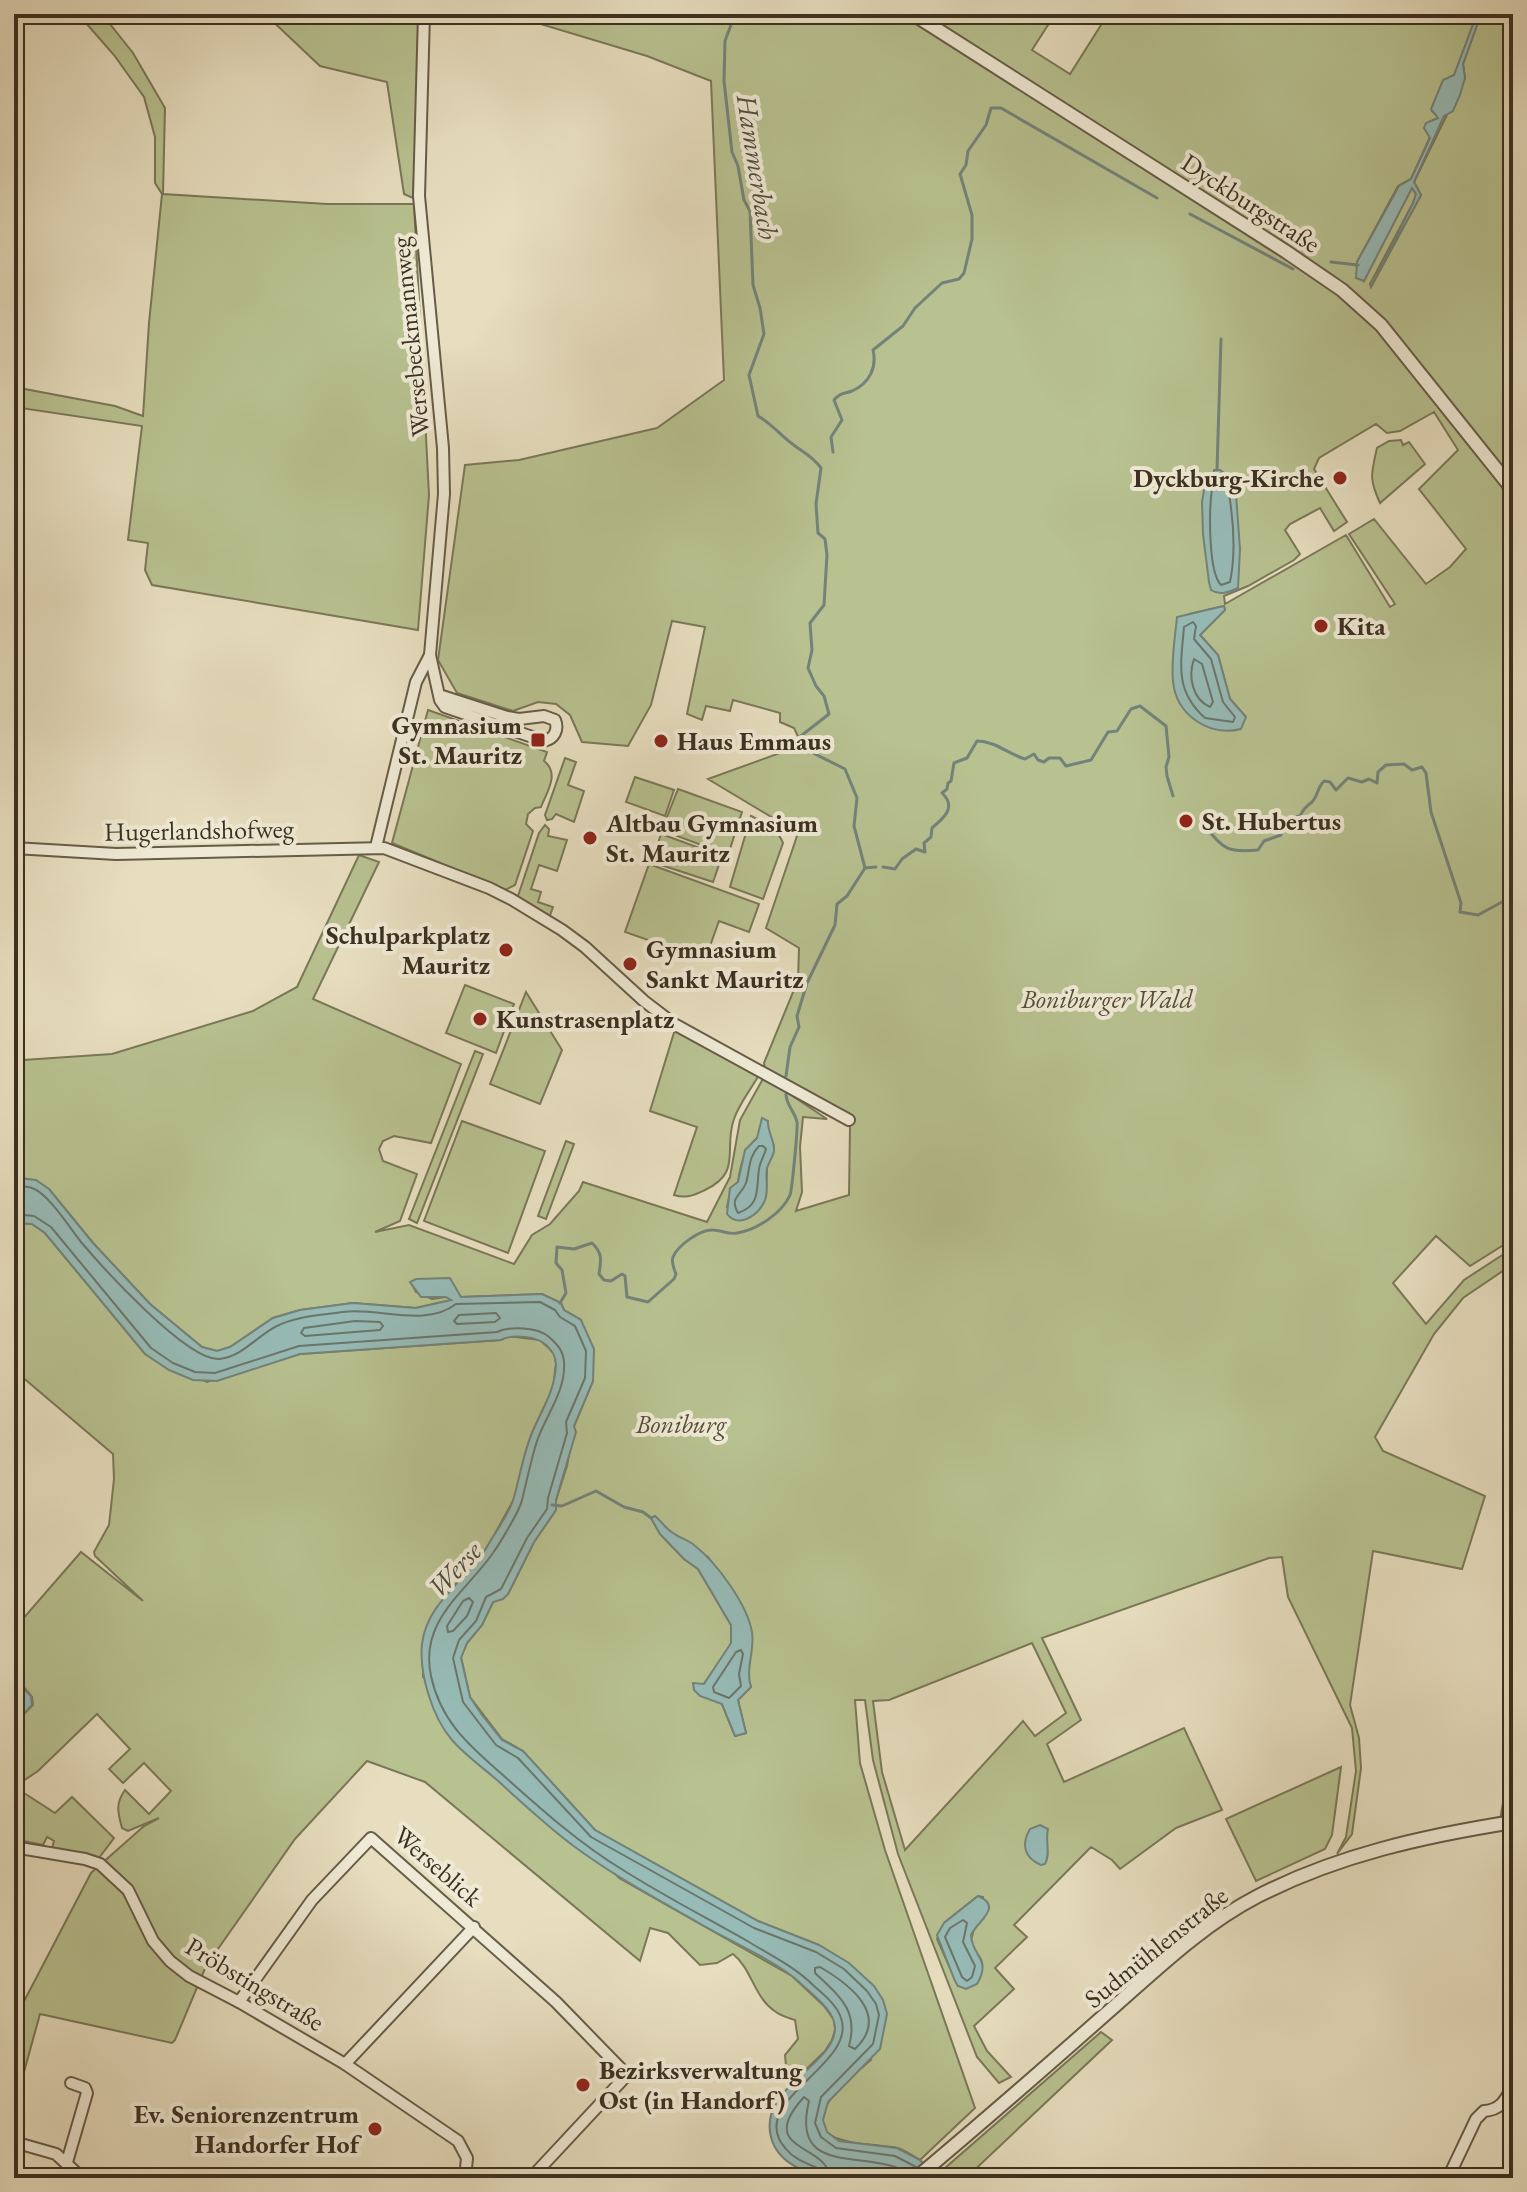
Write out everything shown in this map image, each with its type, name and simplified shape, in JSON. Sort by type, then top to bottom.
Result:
[{"type":"street","name":"Wersebeckmannweg","points":[[424,14],[419,196],[444,468],[430,655],[439,695]]},
{"type":"street","name":"Dyckburgstraße","points":[[913,14],[1342,290],[1396,342],[1513,490]]},
{"type":"street","name":"Wersebeckmannweg","points":[[380,848],[416,682],[430,655]]},
{"type":"street","points":[[439,695],[507,717],[548,717],[555,720],[556,731],[548,740],[538,740],[450,710],[441,704],[439,695]]},
{"type":"street","name":"Hugerlandshofweg","points":[[14,848],[116,854],[380,848]]},
{"type":"street","points":[[380,848],[511,899],[585,947],[674,1024],[849,1120]]},
{"type":"street","name":"Sudmühlenstraße","points":[[916,2178],[1173,1956],[1238,1907],[1308,1873],[1358,1855],[1413,1840],[1513,1822]]},
{"type":"street","name":"Werseblick","points":[[239,2002],[312,1900],[371,1838],[556,2002],[627,2075],[531,2178]]},
{"type":"street","name":"Pröbstingstraße","points":[[14,1847],[100,1864],[128,1890],[153,1941],[170,1961],[189,1976],[345,2064],[458,2141],[467,2158],[465,2178]]},
{"type":"street","points":[[345,2064],[474,1927]]},
{"type":"street","points":[[67,2162],[87,2093],[85,2088],[71,2083]]},
{"type":"street","points":[[1448,2178],[1476,2119],[1484,2111],[1494,2111],[1501,2106],[1513,2086]]},
{"type":"street","points":[[14,2142],[56,2154],[82,2178]]},
{"type":"green space","points":[[78,14],[102,14],[133,53],[165,108],[163,194],[327,204],[414,204],[429,495],[418,630],[152,585],[145,570],[148,543],[128,540],[142,426],[14,407],[14,387],[115,406],[143,416],[162,194],[155,183],[155,137],[144,97],[114,55]]},
{"type":"green space","points":[[265,14],[422,14],[413,198],[404,194],[387,82],[320,66]]},
{"type":"green space","name":"Boniburger Wald","points":[[507,14],[1055,14],[1032,50],[1070,74],[1108,14],[1477,14],[1454,76],[1432,111],[1439,117],[1411,179],[1398,186],[1357,262],[1364,281],[1411,187],[1416,194],[1413,203],[1371,287],[1421,195],[1414,182],[1465,78],[1463,64],[1481,14],[1513,14],[1513,1239],[1470,1266],[1436,1236],[1393,1283],[1426,1324],[1464,1280],[1513,1248],[1513,1264],[1463,1298],[1434,1334],[1375,1437],[1383,1451],[1485,1496],[1462,1569],[1373,1551],[1350,1705],[1359,1738],[1361,1768],[1352,1834],[1337,1854],[1346,1837],[1356,1771],[1352,1728],[1288,1597],[1282,1557],[1269,1558],[1042,1638],[1081,1720],[1047,1744],[1064,1782],[1184,1728],[1222,1810],[1176,1828],[1120,1869],[1091,1847],[1014,1925],[1027,1937],[995,1968],[1014,1989],[974,2026],[987,2051],[1011,2077],[999,2083],[977,2057],[898,1854],[873,1760],[865,1700],[855,1700],[860,1763],[885,1850],[975,2108],[920,2160],[897,2148],[842,2140],[830,2135],[823,2127],[822,2116],[834,2094],[871,2060],[819,1945],[758,1921],[595,1830],[523,1751],[502,1739],[470,1697],[461,1657],[467,1643],[482,1625],[493,1602],[508,1594],[534,1542],[556,1510],[574,1426],[593,1381],[581,1320],[564,1310],[561,1303],[542,1294],[461,1297],[413,1286],[416,1292],[432,1299],[446,1297],[451,1300],[416,1308],[353,1303],[300,1310],[273,1318],[230,1347],[217,1351],[202,1347],[150,1304],[93,1243],[49,1189],[19,1178],[14,1180],[14,1058],[112,1054],[253,1011],[297,987],[359,855],[379,862],[313,999],[461,1064],[431,1143],[394,1136],[383,1141],[379,1149],[383,1161],[417,1174],[400,1221],[375,1232],[409,1225],[514,1264],[532,1235],[550,1224],[579,1191],[583,1182],[707,1222],[730,1177],[740,1120],[764,1077],[827,1119],[803,1117],[800,1147],[802,1192],[796,1211],[849,1195],[850,1127],[765,1070],[764,1063],[798,980],[799,948],[766,928],[798,833],[708,779],[802,745],[794,728],[780,722],[780,713],[733,700],[730,711],[706,706],[702,720],[687,714],[705,627],[672,621],[651,705],[628,746],[582,742],[570,715],[556,704],[538,702],[513,711],[457,693],[438,660],[465,465],[519,460],[657,428],[724,380],[711,81],[647,56]],"holes":[[[1434,412],[1458,450],[1419,489],[1466,549],[1450,567],[1426,584],[1374,519],[1349,534],[1395,604],[1390,607],[1346,535],[1225,604],[1224,596],[1248,586],[1300,554],[1285,530],[1290,524],[1320,508],[1334,531],[1347,522],[1314,469],[1319,458],[1376,424],[1387,433],[1400,431]],[[1224,606],[1225,610],[1200,635],[1218,655],[1230,699],[1246,717],[1173,681],[1189,614]],[[757,1138],[771,1139],[774,1146],[767,1167],[766,1197],[727,1207],[731,1189],[738,1182],[741,1164]],[[655,1516],[670,1532],[708,1557],[720,1574],[750,1662],[747,1675],[751,1687],[738,1700],[746,1733],[735,1736],[722,1704],[704,1684],[732,1643],[731,1625],[698,1569],[660,1534],[651,1518]],[[1032,1643],[1066,1713],[1035,1736],[1023,1721],[905,1850],[882,1772],[873,1701],[889,1700]],[[978,1896],[983,1897],[984,1918],[974,1928],[971,1941],[982,1961],[979,1980],[958,1986],[937,1939],[944,1923]]]},
{"type":"green space","points":[[1401,440],[1403,445],[1409,442],[1425,464],[1380,503],[1372,476],[1377,448],[1389,441]]},
{"type":"green space","points":[[428,710],[547,752],[544,761],[551,771],[551,783],[541,807],[528,814],[526,824],[533,831],[515,885],[505,890],[392,843]]},
{"type":"green space","points":[[565,758],[576,762],[568,785],[584,791],[574,822],[556,814],[547,820],[545,815]]},
{"type":"green space","points":[[635,777],[674,790],[665,816],[626,802]]},
{"type":"green space","points":[[678,789],[742,812],[728,855],[677,836],[679,828],[665,822]]},
{"type":"green space","points":[[751,816],[774,830],[783,843],[763,899],[730,887]]},
{"type":"green space","points":[[545,825],[549,829],[548,836],[567,840],[557,871],[539,865],[531,889],[541,892],[538,902],[553,907],[549,918],[517,899],[539,833]]},
{"type":"green space","points":[[661,834],[722,856],[713,882],[652,862]]},
{"type":"green space","points":[[649,864],[759,904],[749,932],[719,921],[705,960],[625,932]]},
{"type":"green space","name":"Kunstrasenplatz","points":[[465,985],[514,1004],[496,1053],[446,1033]]},
{"type":"green space","points":[[526,992],[562,1050],[540,1104],[490,1084]]},
{"type":"green space","points":[[676,1026],[759,1075],[734,1119],[730,1159],[724,1176],[705,1190],[686,1196],[674,1195],[697,1127],[650,1111]]},
{"type":"green space","points":[[475,1051],[483,1054],[417,1223],[409,1219]]},
{"type":"green space","points":[[462,1121],[545,1151],[508,1253],[424,1221]]},
{"type":"green space","points":[[566,1141],[574,1144],[546,1219],[538,1216]]},
{"type":"green space","points":[[14,1223],[32,1224],[45,1233],[145,1354],[207,1382],[300,1354],[501,1340],[508,1336],[540,1340],[554,1353],[553,1388],[531,1435],[514,1499],[487,1548],[470,1572],[450,1589],[429,1621],[423,1642],[423,1677],[619,1878],[792,1976],[824,2006],[834,2020],[832,2040],[825,2051],[788,2087],[785,2055],[798,2039],[795,2020],[780,2015],[769,2006],[745,1967],[733,1954],[717,1963],[700,1965],[668,1933],[650,1928],[640,1961],[425,1782],[367,1761],[295,1839],[206,1966],[172,2043],[40,2014],[24,2072],[14,2069],[14,2012],[20,2009],[91,1873],[144,1826],[159,1818],[128,1831],[122,1828],[118,1809],[122,1795],[125,1790],[149,1814],[171,1791],[144,1763],[123,1783],[109,1769],[130,1749],[97,1714],[38,1771],[14,1787],[14,1719],[21,1717],[33,1705],[32,1697],[14,1675],[14,1629],[81,1552],[143,1601],[94,1552],[109,1525],[114,1479],[113,1454],[14,1370]]},
{"type":"green space","points":[[1513,1746],[1513,1815],[1500,1820]]},
{"type":"green space","points":[[1341,1767],[1332,1835],[1325,1849],[1256,1881],[1226,1819]]},
{"type":"green space","points":[[14,1789],[18,1795],[24,1793],[55,1813],[72,1797],[114,1838],[99,1858],[52,1848],[54,1841],[47,1837],[43,1845],[14,1839]]},
{"type":"green space","points":[[1101,2032],[1112,2040],[966,2178],[939,2178],[937,2175]]},
{"type":"water","points":[[1477,14],[1481,14],[1463,64],[1465,78],[1460,95],[1453,111],[1444,116],[1414,182],[1421,195],[1371,287],[1413,203],[1416,194],[1412,188],[1364,281],[1356,278],[1357,262],[1399,186],[1411,179],[1430,138],[1424,128],[1426,123],[1438,118],[1431,109],[1443,80],[1454,75]]},
{"type":"water","points":[[1214,470],[1220,470],[1235,481],[1240,549],[1238,588],[1221,593],[1211,590],[1203,534],[1205,484],[1214,478]]},
{"type":"water","points":[[1224,606],[1225,610],[1200,635],[1218,655],[1230,699],[1246,717],[1241,729],[1229,731],[1206,726],[1187,713],[1175,693],[1173,681],[1177,617]]},
{"type":"water","points":[[762,1118],[768,1121],[774,1147],[767,1168],[766,1196],[754,1215],[737,1220],[727,1214],[730,1188],[738,1182],[745,1150],[757,1138]]},
{"type":"water","points":[[14,1180],[36,1180],[49,1189],[93,1243],[150,1304],[202,1347],[217,1351],[230,1347],[273,1318],[300,1310],[353,1303],[416,1308],[451,1300],[446,1297],[421,1297],[410,1282],[416,1279],[450,1278],[461,1297],[542,1294],[561,1303],[564,1310],[581,1320],[594,1349],[593,1381],[574,1426],[576,1432],[556,1500],[556,1510],[534,1542],[508,1594],[493,1602],[482,1625],[467,1643],[461,1658],[470,1697],[502,1740],[523,1751],[595,1830],[758,1921],[819,1945],[849,1963],[874,1986],[887,2014],[880,2049],[828,2102],[823,2120],[827,2132],[839,2141],[897,2148],[920,2160],[939,2178],[826,2178],[800,2169],[785,2159],[774,2146],[770,2119],[786,2090],[832,2041],[834,2020],[826,2008],[777,1966],[636,1887],[575,1847],[462,1751],[438,1719],[428,1694],[423,1668],[425,1629],[440,1603],[480,1557],[509,1509],[529,1441],[553,1384],[556,1362],[548,1347],[531,1338],[518,1337],[300,1354],[217,1381],[193,1380],[169,1370],[145,1354],[45,1233],[32,1224],[14,1223]]},
{"type":"water","points":[[655,1516],[712,1562],[744,1609],[753,1639],[749,1673],[751,1687],[738,1700],[746,1733],[735,1736],[722,1704],[700,1696],[694,1690],[693,1683],[704,1684],[731,1643],[731,1625],[698,1569],[660,1534],[651,1518]]},
{"type":"water","points":[[14,1679],[31,1696],[32,1705],[21,1717],[14,1719]]},
{"type":"water","points":[[1040,1825],[1048,1829],[1048,1856],[1045,1864],[1041,1865],[1031,1859],[1025,1845],[1030,1829]]},
{"type":"water","points":[[978,1896],[989,1905],[971,1935],[983,1969],[977,1984],[966,1989],[955,1981],[937,1935],[944,1923]]},
{"type":"waterway","name":"Hammerbach","points":[[735,14],[725,41],[724,81],[732,152],[738,166],[744,200],[750,211],[753,285],[764,334],[749,375],[758,416],[821,468],[816,504],[818,533],[825,539],[827,555],[824,605],[810,623],[812,650],[808,668],[824,696],[829,714],[797,739],[811,752],[845,769],[857,798],[854,826],[865,868],[847,896],[837,904],[835,925],[807,983],[797,1016],[799,1027],[790,1047],[786,1076]]},
{"type":"waterway","points":[[833,452],[831,437],[842,420],[834,400],[858,388],[868,379],[873,368],[873,350],[903,326],[915,308],[942,283],[959,279],[964,273],[972,239],[972,215],[960,174],[966,165],[968,151],[986,125],[991,108],[1001,108],[1157,198]]},
{"type":"waterway","points":[[1190,214],[1293,269]]},
{"type":"waterway","points":[[1331,262],[1358,265]]},
{"type":"waterway","points":[[1217,470],[1221,339]]},
{"type":"waterway","points":[[883,867],[895,869],[902,859],[916,849],[925,852],[924,843],[931,837],[932,828],[949,808],[942,793],[951,781],[954,763],[967,758],[977,741],[990,743],[1025,759],[1034,754],[1044,762],[1049,758],[1060,758],[1066,766],[1091,760],[1108,732],[1117,731],[1131,709],[1140,706],[1166,726],[1169,757],[1166,767],[1173,796]]},
{"type":"waterway","points":[[1202,823],[1226,847],[1238,851],[1258,850],[1264,841],[1281,835],[1284,819],[1300,816],[1314,800],[1324,781],[1330,782],[1336,790],[1348,778],[1362,782],[1369,779],[1377,783],[1378,772],[1386,765],[1404,764],[1412,770],[1422,767],[1426,773],[1431,812],[1461,903],[1460,912],[1478,915],[1513,896]]},
{"type":"waterway","points":[[865,868],[876,867]]},
{"type":"waterway","name":"Hammerbach","points":[[560,1303],[566,1293],[562,1270],[556,1263],[557,1247],[574,1249],[592,1243],[600,1254],[599,1274],[604,1280],[611,1281],[622,1274],[625,1276],[627,1297],[648,1302],[674,1279],[673,1257],[690,1239],[708,1230],[745,1231],[775,1214],[790,1195],[795,1159],[797,1122],[786,1094]]},
{"type":"waterway","points":[[552,1505],[562,1506],[596,1491],[651,1518]]},
{"type":"place","name":"Dyckburg-Kirche","points":[[1340,478]]},
{"type":"place","name":"Kita","points":[[1321,626]]},
{"type":"place","name":"Gymnasium St. Mauritz","points":[[538,740]]},
{"type":"place","name":"Haus Emmaus","points":[[661,741]]},
{"type":"place","name":"St. Hubertus","points":[[1186,821]]},
{"type":"place","name":"Altbau Gymnasium St. Mauritz","points":[[590,838]]},
{"type":"place","name":"Schulparkplatz Mauritz","points":[[506,950]]},
{"type":"place","name":"Gymnasium Sankt Mauritz","points":[[630,964]]},
{"type":"place","name":"Kunstrasenplatz","points":[[480,1019]]},
{"type":"place","name":"Bezirksverwaltung Ost (in Handorf)","points":[[583,2085]]},
{"type":"place","name":"Ev. Seniorenzentrum Handorfer Hof","points":[[375,2129]]},
{"type":"park label","name":"Boniburg","points":[[681,1424]]},
{"type":"water label","name":"Werse","points":[[454,1569]]}]
